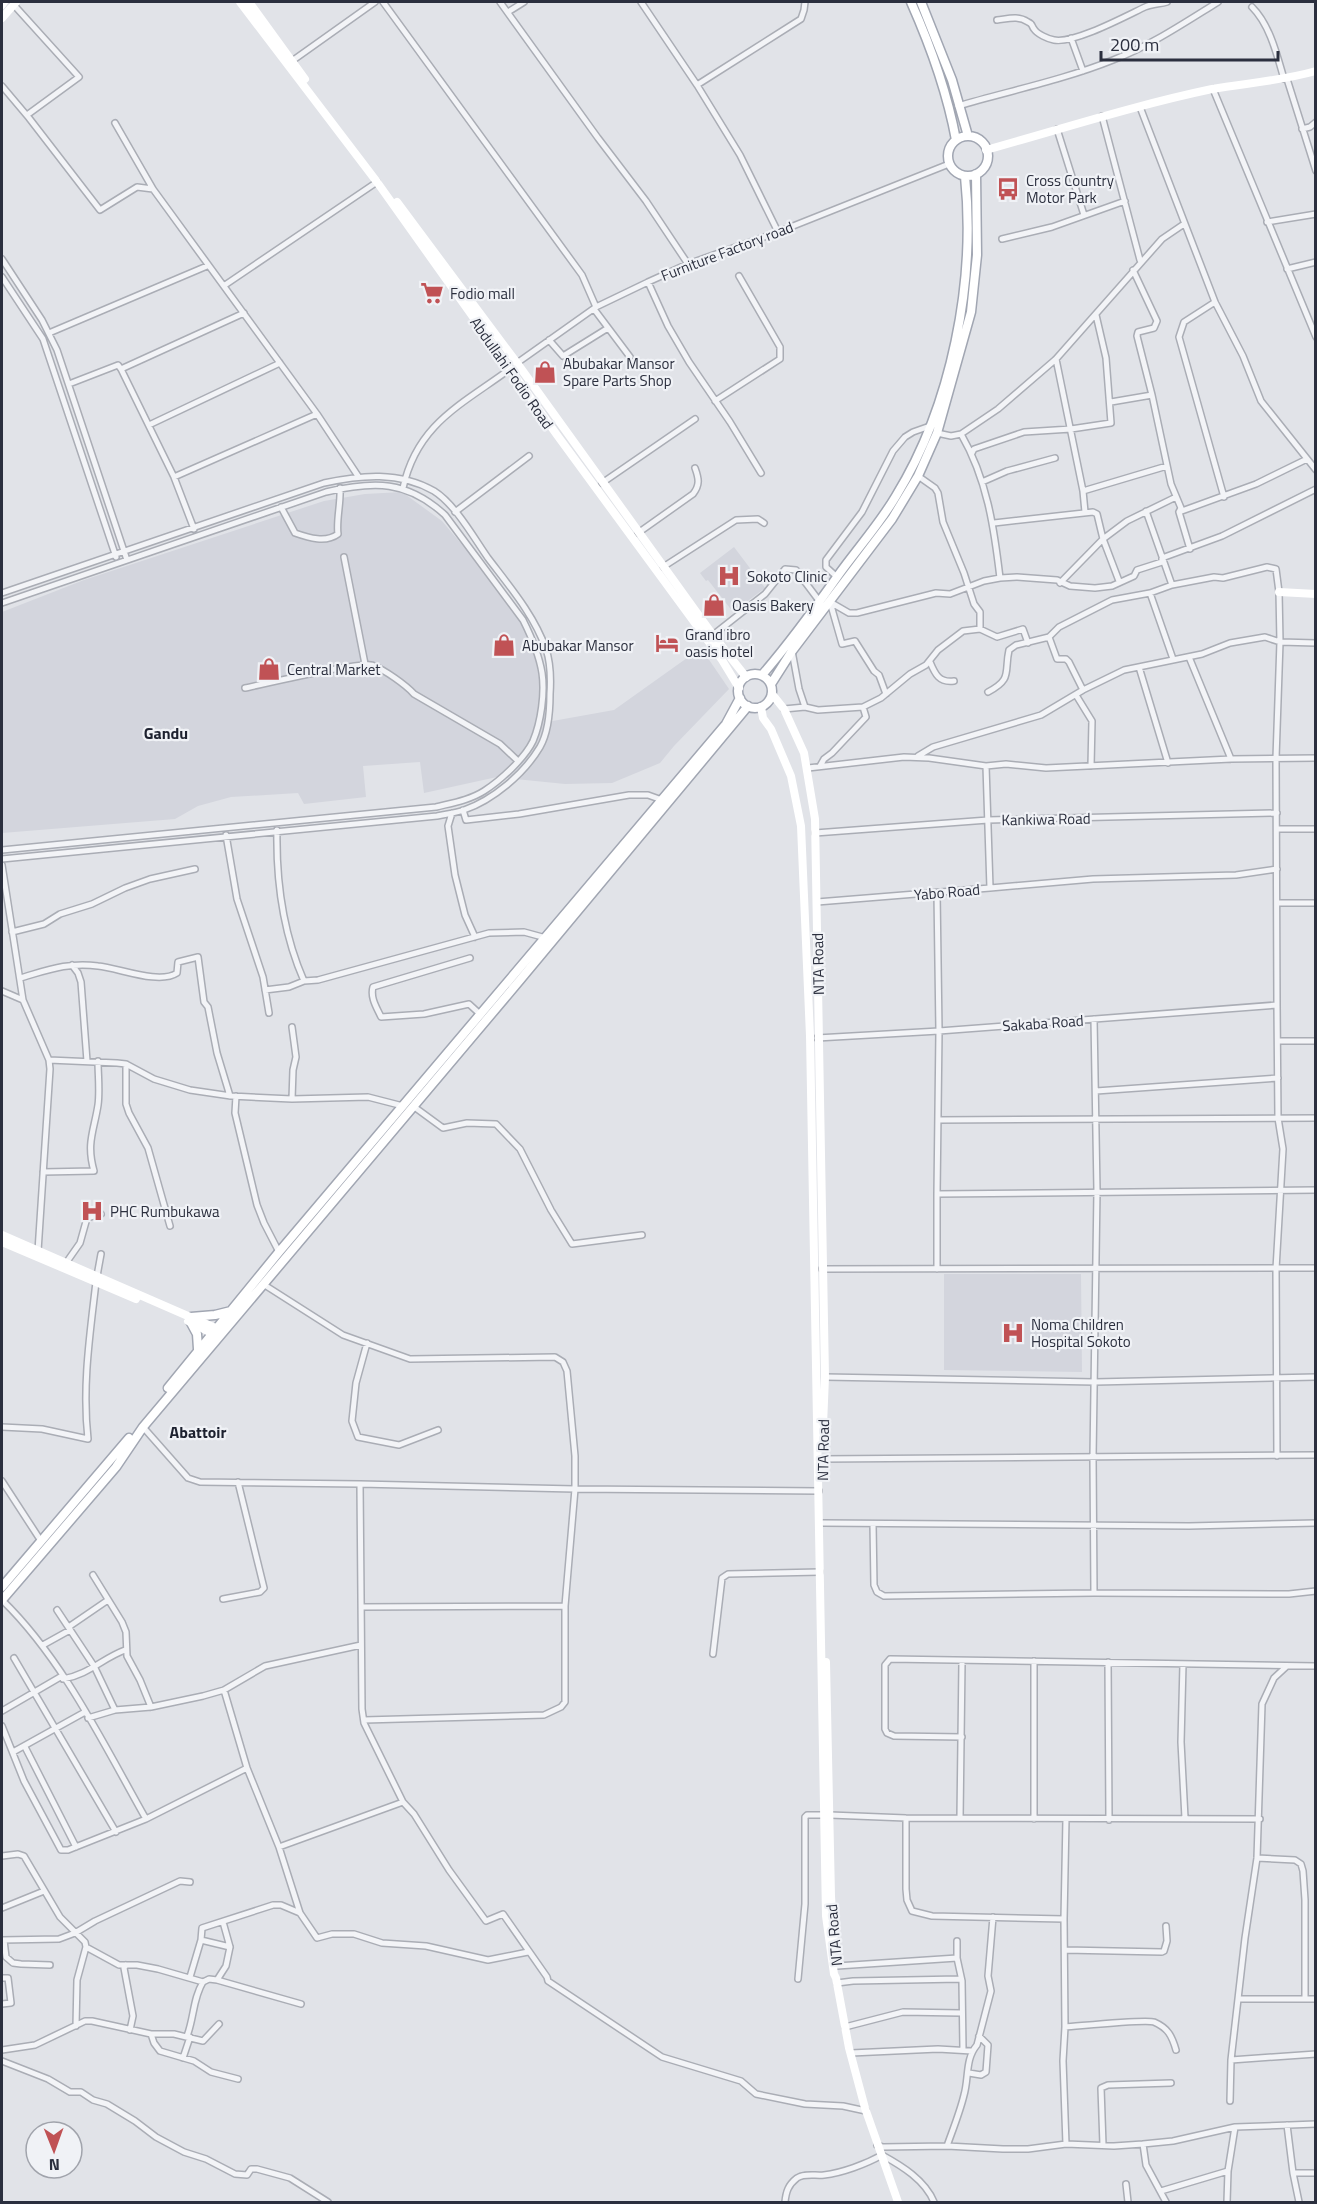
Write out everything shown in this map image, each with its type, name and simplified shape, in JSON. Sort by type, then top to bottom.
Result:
[{"type":"main road","name":"Abdullahi Fodio Road","points":[[240,2],[377,182],[722,660],[739,688]]},
{"type":"main road","name":"Abdullahi Fodio Road","points":[[249,2],[517,363],[712,635],[746,677]]},
{"type":"main road","points":[[911,2],[931,47],[943,82],[956,140]]},
{"type":"main road","points":[[924,2],[952,80],[968,136]]},
{"type":"main road","points":[[2,18],[15,3]]},
{"type":"main road","points":[[986,150],[1102,116],[1213,89],[1286,79],[1316,71]]},
{"type":"main road","points":[[968,136],[982,143],[987,159],[983,168],[976,174],[965,176],[955,172],[949,164],[948,151],[956,140],[968,136]]},
{"type":"main road","points":[[740,698],[748,706],[761,707],[770,699],[772,689],[792,651],[892,519],[918,476],[971,312],[977,255],[976,174]]},
{"type":"main road","points":[[762,675],[873,531],[934,430],[965,289],[968,207],[965,176]]},
{"type":"main road","points":[[1279,592],[1316,594]]},
{"type":"main road","points":[[2,1587],[110,1462],[198,1350],[218,1332],[231,1311],[279,1252],[726,724],[740,698],[739,688],[746,677],[762,675],[772,689]]},
{"type":"main road","name":"NTA Road","points":[[772,689],[804,753],[816,833],[825,1377],[822,1459],[826,1815],[824,1895],[833,1968],[837,1980]]},
{"type":"main road","points":[[2,1600],[116,1467],[143,1427],[218,1332],[262,1284],[413,1106],[748,706]]},
{"type":"main road","name":"NTA Road","points":[[761,707],[762,718],[771,729],[791,776],[801,826],[810,1036],[826,1815],[837,1980]]},
{"type":"main road","points":[[2,1235],[96,1279]]},
{"type":"main road","points":[[2,1242],[96,1279],[218,1332]]},
{"type":"main road","points":[[190,1319],[215,1316],[231,1311]]},
{"type":"main road","points":[[190,1319],[197,1334],[198,1350]]},
{"type":"main road","points":[[837,1980],[845,2027],[866,2112],[898,2202]]},
{"type":"street","points":[[292,61],[375,2]]},
{"type":"street","points":[[383,2],[582,275],[595,308],[630,357]]},
{"type":"street","points":[[500,2],[646,201],[688,264]]},
{"type":"street","points":[[508,12],[524,2]]},
{"type":"street","points":[[641,2],[697,85],[740,155],[778,232]]},
{"type":"street","points":[[697,85],[801,19],[805,2]]},
{"type":"street","points":[[996,20],[1016,18],[1030,22],[1036,32],[1052,40],[1071,38],[1131,15],[1147,5],[1167,2]]},
{"type":"street","points":[[958,106],[1115,60],[1174,29],[1208,4],[1218,2]]},
{"type":"street","points":[[15,3],[80,77],[27,115]]},
{"type":"street","points":[[1251,7],[1274,44],[1316,171]]},
{"type":"street","points":[[1071,38],[1083,70]]},
{"type":"street","points":[[2,86],[100,210],[137,187],[153,189]]},
{"type":"street","points":[[1213,89],[1316,337]]},
{"type":"street","points":[[1140,107],[1215,302],[1243,356],[1261,401],[1316,470]]},
{"type":"street","points":[[1102,116],[1140,260]]},
{"type":"street","points":[[1302,129],[1316,122]]},
{"type":"street","points":[[115,123],[153,189],[182,227],[207,266],[225,285],[358,476]]},
{"type":"street","points":[[1057,129],[1084,215]]},
{"type":"street","points":[[1308,143],[1316,141]]},
{"type":"street","name":"Furniture Factory road","points":[[517,363],[595,308],[648,282],[688,264],[778,232],[949,164]]},
{"type":"street","points":[[225,285],[377,182]]},
{"type":"street","points":[[1002,239],[1052,226],[1125,201]]},
{"type":"street","points":[[1267,222],[1316,214]]},
{"type":"street","points":[[837,577],[826,567],[826,560],[862,512],[893,451],[904,437],[920,429],[934,430],[951,436],[961,434],[998,409],[1056,358],[1096,315],[1140,260],[1162,239],[1184,224]]},
{"type":"street","points":[[2,260],[49,333],[69,384],[127,560]]},
{"type":"street","points":[[1287,268],[1316,262]]},
{"type":"street","points":[[49,333],[207,266]]},
{"type":"street","points":[[1132,270],[1157,321],[1154,328],[1138,332],[1137,336],[1171,484],[1181,508],[1179,512],[1190,549]]},
{"type":"street","points":[[715,401],[780,359],[780,347],[739,276]]},
{"type":"street","points":[[2,277],[43,339],[118,563]]},
{"type":"street","points":[[648,282],[688,362],[760,473]]},
{"type":"street","points":[[1215,302],[1184,322],[1179,337],[1224,497]]},
{"type":"street","points":[[121,369],[244,313]]},
{"type":"street","points":[[972,453],[974,449],[1023,432],[1071,429],[1111,423],[1106,358],[1096,315]]},
{"type":"street","points":[[549,340],[563,356],[608,328]]},
{"type":"street","points":[[1056,358],[1083,491],[1085,512]]},
{"type":"street","points":[[149,425],[280,363]]},
{"type":"street","points":[[69,384],[118,365],[174,477],[196,537]]},
{"type":"street","points":[[403,488],[420,443],[442,417],[510,369]]},
{"type":"street","points":[[1111,402],[1152,395]]},
{"type":"street","points":[[174,477],[317,414]]},
{"type":"street","points":[[602,483],[695,419]]},
{"type":"street","points":[[961,434],[972,453],[990,505],[1000,578]]},
{"type":"street","points":[[454,512],[529,456]]},
{"type":"street","points":[[981,482],[1007,471],[1055,458]]},
{"type":"street","points":[[1179,512],[1256,484],[1306,459]]},
{"type":"street","points":[[1083,491],[1167,466]]},
{"type":"street","points":[[638,533],[693,494],[698,488],[699,479],[695,468]]},
{"type":"street","points":[[2,593],[324,483],[358,476],[396,478],[435,492],[454,512],[533,618],[547,652],[551,672],[550,710],[540,746],[520,772],[489,799],[463,810],[277,832],[2,859]]},
{"type":"street","points":[[918,476],[935,488],[938,493],[943,522],[976,608],[980,612],[980,630]]},
{"type":"street","points":[[2,603],[340,488],[373,484],[403,488],[429,501],[445,515],[524,620],[532,637],[542,674],[541,709],[532,742],[518,761],[484,791],[461,802],[436,807],[2,850]]},
{"type":"street","points":[[281,507],[295,533],[307,538],[332,538],[338,534],[336,525],[340,515],[340,488]]},
{"type":"street","points":[[830,602],[849,613],[857,612],[936,593],[950,594],[1000,578],[1017,577],[1057,580],[1060,583],[1095,588],[1112,586],[1134,576],[1137,570],[1162,562],[1162,558],[1222,536],[1316,489]]},
{"type":"street","points":[[1060,583],[1103,539],[1127,521],[1176,497]]},
{"type":"street","points":[[1146,511],[1172,585]]},
{"type":"street","points":[[994,523],[1093,512],[1097,514],[1103,539],[1119,581]]},
{"type":"street","points":[[663,567],[736,520],[758,519],[764,523]]},
{"type":"street","points":[[344,557],[365,664]]},
{"type":"street","points":[[988,692],[1003,680],[1008,670],[1010,650],[1016,645],[1049,637],[1059,627],[1112,600],[1214,577],[1222,578],[1273,567],[1276,569],[1280,642],[1276,758],[1278,1118],[1283,1149],[1276,1269],[1277,1456]]},
{"type":"street","points":[[712,635],[765,594],[785,569],[796,570],[820,602]]},
{"type":"street","points":[[502,589],[508,584]]},
{"type":"street","points":[[1150,593],[1173,659]]},
{"type":"street","points":[[830,602],[842,644],[855,641],[879,675],[886,694]]},
{"type":"street","points":[[784,709],[805,707],[818,710],[863,707],[886,694],[910,674],[930,662],[938,650],[963,631],[980,630],[996,637],[1023,629],[1028,643]]},
{"type":"street","points":[[1049,637],[1057,659],[1066,659],[1069,662],[1083,690]]},
{"type":"street","points":[[917,757],[933,747],[1041,715],[1083,690],[1124,670],[1190,657],[1230,643],[1265,637],[1280,642],[1316,643]]},
{"type":"street","points":[[792,651],[805,707]]},
{"type":"street","points":[[1190,657],[1231,759]]},
{"type":"street","points":[[930,662],[938,678],[947,682],[954,681]]},
{"type":"street","points":[[245,688],[365,664],[372,665],[414,694],[500,744],[518,761]]},
{"type":"street","points":[[1139,667],[1168,763]]},
{"type":"street","points":[[1076,695],[1092,721],[1091,766]]},
{"type":"street","points":[[820,766],[824,759],[866,717],[863,707]]},
{"type":"street","points":[[808,768],[917,757],[986,766],[1006,764],[1046,768],[1231,759],[1316,758]]},
{"type":"street","name":"Yabo Road","points":[[817,902],[990,888],[986,766]]},
{"type":"street","points":[[463,810],[466,820],[519,814],[628,795],[648,795],[662,801]]},
{"type":"street","points":[[452,813],[448,826],[455,875],[465,915],[475,937]]},
{"type":"street","name":"Kankiwa Road","points":[[816,833],[988,820],[1277,813]]},
{"type":"street","points":[[277,823],[276,857],[282,905],[297,964],[304,981]]},
{"type":"street","points":[[225,828],[237,899],[263,977],[269,1013]]},
{"type":"street","points":[[1277,829],[1316,829]]},
{"type":"street","points":[[2,865],[23,1000],[49,1060],[38,1251]]},
{"type":"street","points":[[12,932],[44,924],[60,914],[92,904],[150,879],[195,869]]},
{"type":"street","points":[[990,888],[1093,879],[1236,875],[1277,869]]},
{"type":"street","points":[[937,893],[938,1269]]},
{"type":"street","points":[[1277,903],[1316,903]]},
{"type":"street","points":[[265,990],[318,980],[489,933],[524,932],[546,938]]},
{"type":"street","points":[[20,978],[62,965],[95,965],[164,978],[177,973],[178,962],[198,957],[204,1002],[208,1007],[217,1053],[233,1096],[257,1205],[279,1252]]},
{"type":"street","points":[[470,958],[373,987],[374,1004],[381,1017],[424,1014],[469,1004],[481,1016]]},
{"type":"street","points":[[72,965],[81,982],[87,1061]]},
{"type":"street","points":[[2,991],[23,1000]]},
{"type":"street","name":"Sakaba Road","points":[[810,1036],[819,1038],[939,1031],[1277,1005]]},
{"type":"street","points":[[1094,1020],[1097,1191],[1093,1457],[1094,1593]]},
{"type":"street","points":[[292,1027],[296,1057],[292,1099]]},
{"type":"street","points":[[1278,1041],[1316,1041]]},
{"type":"street","points":[[49,1060],[126,1064],[154,1079],[190,1090],[233,1096],[292,1099],[368,1097],[403,1106]]},
{"type":"street","points":[[43,1172],[94,1171],[90,1159],[89,1143],[98,1105],[98,1061]]},
{"type":"street","points":[[126,1064],[126,1104],[148,1148],[170,1226]]},
{"type":"street","points":[[1096,1091],[1278,1078]]},
{"type":"street","points":[[413,1106],[443,1128],[474,1123],[496,1125],[520,1149],[572,1245],[642,1235]]},
{"type":"street","points":[[938,1120],[1096,1121],[1316,1118]]},
{"type":"street","points":[[937,1194],[1316,1190]]},
{"type":"street","points":[[66,1263],[80,1243],[87,1218],[101,1214]]},
{"type":"street","points":[[2,1427],[42,1429],[88,1439],[85,1410],[87,1358],[101,1254]]},
{"type":"street","points":[[822,1269],[1316,1268]]},
{"type":"street","points":[[262,1284],[343,1335],[410,1359],[555,1357],[563,1362],[567,1371],[574,1445],[575,1489],[565,1606],[565,1702],[554,1711],[544,1714],[364,1720]]},
{"type":"street","points":[[367,1343],[356,1383],[352,1421],[358,1437],[399,1445],[438,1430]]},
{"type":"street","points":[[825,1377],[1095,1382],[1316,1377]]},
{"type":"street","points":[[143,1427],[188,1478],[200,1482],[819,1491]]},
{"type":"street","points":[[822,1459],[1316,1455]]},
{"type":"street","points":[[2,1481],[41,1541]]},
{"type":"street","points":[[223,1599],[260,1592],[264,1587],[238,1482]]},
{"type":"street","points":[[360,1484],[364,1720],[404,1802],[486,1921],[503,1914],[547,1977],[548,1982],[662,2057],[741,2082],[756,2094],[805,2104],[843,2106],[866,2112]]},
{"type":"street","points":[[823,1524],[1189,1526],[1316,1523]]},
{"type":"street","points":[[873,1524],[874,1585],[877,1592],[884,1596],[1094,1593],[1289,1594],[1316,1591]]},
{"type":"street","points":[[712,1654],[722,1578],[728,1574],[820,1572]]},
{"type":"street","points":[[93,1575],[126,1632],[125,1650],[151,1707]]},
{"type":"street","points":[[2,1600],[44,1645],[146,1819]]},
{"type":"street","points":[[44,1645],[70,1630],[70,1626],[108,1600]]},
{"type":"street","points":[[361,1607],[565,1606]]},
{"type":"street","points":[[57,1610],[94,1666],[115,1710]]},
{"type":"street","points":[[88,1718],[115,1710],[151,1707],[224,1690],[265,1666],[361,1645]]},
{"type":"street","points":[[2,1711],[63,1678],[78,1676],[93,1669],[109,1656],[125,1650]]},
{"type":"street","points":[[14,1658],[116,1832]]},
{"type":"street","points":[[962,1737],[894,1736],[887,1733],[885,1728],[885,1665],[890,1659],[962,1662],[1034,1661],[1316,1666]]},
{"type":"street","points":[[1034,1661],[1034,1819]]},
{"type":"street","points":[[960,1818],[962,1662]]},
{"type":"street","points":[[1108,1662],[1109,1820]]},
{"type":"street","points":[[1183,1664],[1181,1742],[1185,1818]]},
{"type":"street","points":[[1230,2101],[1230,2060],[1257,1858],[1262,1704],[1274,1678],[1287,1666]]},
{"type":"street","points":[[224,1690],[247,1768],[279,1847],[300,1913],[317,1938],[332,1934],[354,1934],[382,1943],[426,1946],[488,1960],[528,1952]]},
{"type":"street","points":[[13,1752],[85,1712]]},
{"type":"street","points":[[2,1726],[24,1781],[61,1850],[68,1850],[146,1819],[247,1768]]},
{"type":"street","points":[[25,1747],[76,1847]]},
{"type":"street","points":[[279,1847],[404,1802]]},
{"type":"street","points":[[798,1979],[805,1904],[805,1817],[807,1815],[1109,1820],[1260,1819]]},
{"type":"street","points":[[906,1818],[906,1889],[907,1900],[912,1911],[932,1916],[1064,1918]]},
{"type":"street","points":[[1066,1819],[1063,2061],[1066,2144]]},
{"type":"street","points":[[2,1856],[18,1854],[24,1856],[60,1917],[85,1942],[86,1947],[77,1980],[76,2026]]},
{"type":"street","points":[[1257,1858],[1295,1860],[1301,1864],[1305,1900],[1305,1999]]},
{"type":"street","points":[[50,1965],[13,1963],[6,1956],[3,1940],[59,1939],[180,1881],[189,1882]]},
{"type":"street","points":[[2,1908],[44,1891]]},
{"type":"street","points":[[190,1977],[201,1940],[202,1928],[273,1905],[281,1905],[300,1913]]},
{"type":"street","points":[[947,2146],[964,2096],[969,2073],[968,2063],[977,2045],[991,1991],[988,1976],[993,1917]]},
{"type":"street","points":[[217,1980],[226,1966],[230,1947],[223,1922]]},
{"type":"street","points":[[1065,1950],[1162,1952],[1167,1941],[1166,1926]]},
{"type":"street","points":[[201,1940],[230,1947]]},
{"type":"street","points":[[957,1941],[957,1958],[962,1981],[963,2049]]},
{"type":"street","points":[[86,1947],[119,1965],[158,1969],[203,1982]]},
{"type":"street","points":[[837,1966],[957,1958]]},
{"type":"street","points":[[126,1965],[124,1968],[133,2016],[130,2030]]},
{"type":"street","points":[[2,1978],[8,1978],[11,2003],[2,2004]]},
{"type":"street","points":[[183,2058],[192,2024],[197,1991],[208,1979],[301,2004]]},
{"type":"street","points":[[837,1980],[960,1979]]},
{"type":"street","points":[[1238,1999],[1316,1999]]},
{"type":"street","points":[[845,2027],[903,2012],[962,2013]]},
{"type":"street","points":[[2,2050],[34,2045],[85,2021],[151,2034],[188,2036],[203,2041],[219,2025]]},
{"type":"street","points":[[1065,2027],[1152,2021],[1167,2030],[1176,2050]]},
{"type":"street","points":[[151,2034],[160,2051],[203,2066],[211,2072],[238,2079]]},
{"type":"street","points":[[969,2073],[981,2075],[986,2072],[988,2045],[979,2036]]},
{"type":"street","points":[[851,2053],[884,2050],[963,2049],[972,2051]]},
{"type":"street","points":[[1230,2060],[1316,2054]]},
{"type":"street","points":[[2,2061],[48,2079],[70,2092],[81,2092],[93,2100],[107,2104],[170,2146],[206,2159],[235,2175],[247,2175],[251,2169],[257,2169],[290,2178],[328,2202]]},
{"type":"street","points":[[1103,2145],[1101,2088],[1108,2085],[1171,2083]]},
{"type":"street","points":[[877,2145],[884,2147],[947,2146],[1028,2149],[1066,2144],[1143,2144],[1173,2141],[1235,2127],[1316,2124]]},
{"type":"street","points":[[1287,2125],[1299,2202]]},
{"type":"street","points":[[1227,2202],[1228,2171],[1235,2127]]},
{"type":"street","points":[[1143,2144],[1146,2165],[1166,2202]]},
{"type":"street","points":[[785,2202],[786,2189],[797,2178],[826,2175],[868,2163],[882,2155],[899,2164],[928,2189],[934,2202]]},
{"type":"street","points":[[1161,2191],[1228,2171]]},
{"type":"street","points":[[1293,2173],[1316,2173]]},
{"type":"street","points":[[1126,2184],[1128,2202]]},
{"type":"shaded area","name":"Central Market","points":[[402,492],[442,521],[490,578],[532,640],[547,722],[614,710],[701,648],[729,689],[660,763],[612,783],[565,784],[497,777],[424,793],[420,762],[363,766],[366,797],[304,804],[298,793],[231,797],[198,806],[175,819],[2,833],[2,612],[84,580],[324,501],[365,494]]},
{"type":"shaded area","name":"Sokoto Clinic","points":[[734,547],[765,588],[733,612],[700,573]]},
{"type":"shaded area","name":"Noma Children Hospital Sokoto","points":[[944,1274],[1081,1274],[1082,1372],[944,1370]]},
{"type":"place","name":"Cross Country Motor Park","points":[[1008,189]]},
{"type":"place","name":"Fodio mall","points":[[432,293]]},
{"type":"place","name":"Abubakar Mansor Spare Parts Shop","points":[[545,372]]},
{"type":"place","name":"Sokoto Clinic","points":[[729,576]]},
{"type":"place","name":"Oasis Bakery","points":[[714,605]]},
{"type":"place","name":"Grand ibro oasis hotel","points":[[667,643]]},
{"type":"place","name":"Abubakar Mansor","points":[[504,645]]},
{"type":"place","name":"Central Market","points":[[269,669]]},
{"type":"place","name":"PHC Rumbukawa","points":[[92,1211]]},
{"type":"place","name":"Noma Children Hospital Sokoto","points":[[1013,1333]]},
{"type":"district","name":"Gandu","points":[[166,733]]},
{"type":"district","name":"Abattoir","points":[[198,1432]]}]
